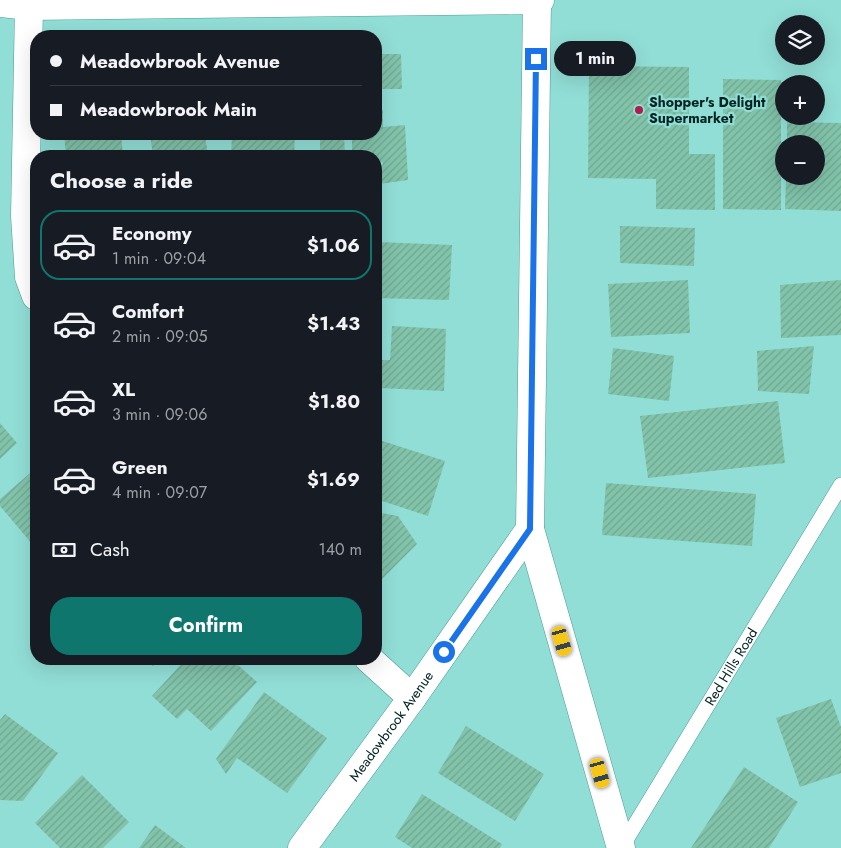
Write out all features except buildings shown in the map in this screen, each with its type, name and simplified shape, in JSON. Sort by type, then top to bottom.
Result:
[{"type":"street","points":[[0,3],[29,6],[538,0],[530,529],[621,848]]},
{"type":"street","points":[[29,6],[25,216],[28,277],[30,282]]},
{"type":"street","name":"Meadowbrook Avenue","points":[[302,848],[412,698],[530,529]]},
{"type":"street","points":[[376,665],[412,698]]},
{"type":"lane","name":"Red Hills Road","points":[[621,848],[841,485]]},
{"type":"place","name":"Shopper's Delight Supermarket","points":[[639,110]]},
{"type":"route","points":[[444,652],[530,529],[536,59]]}]
